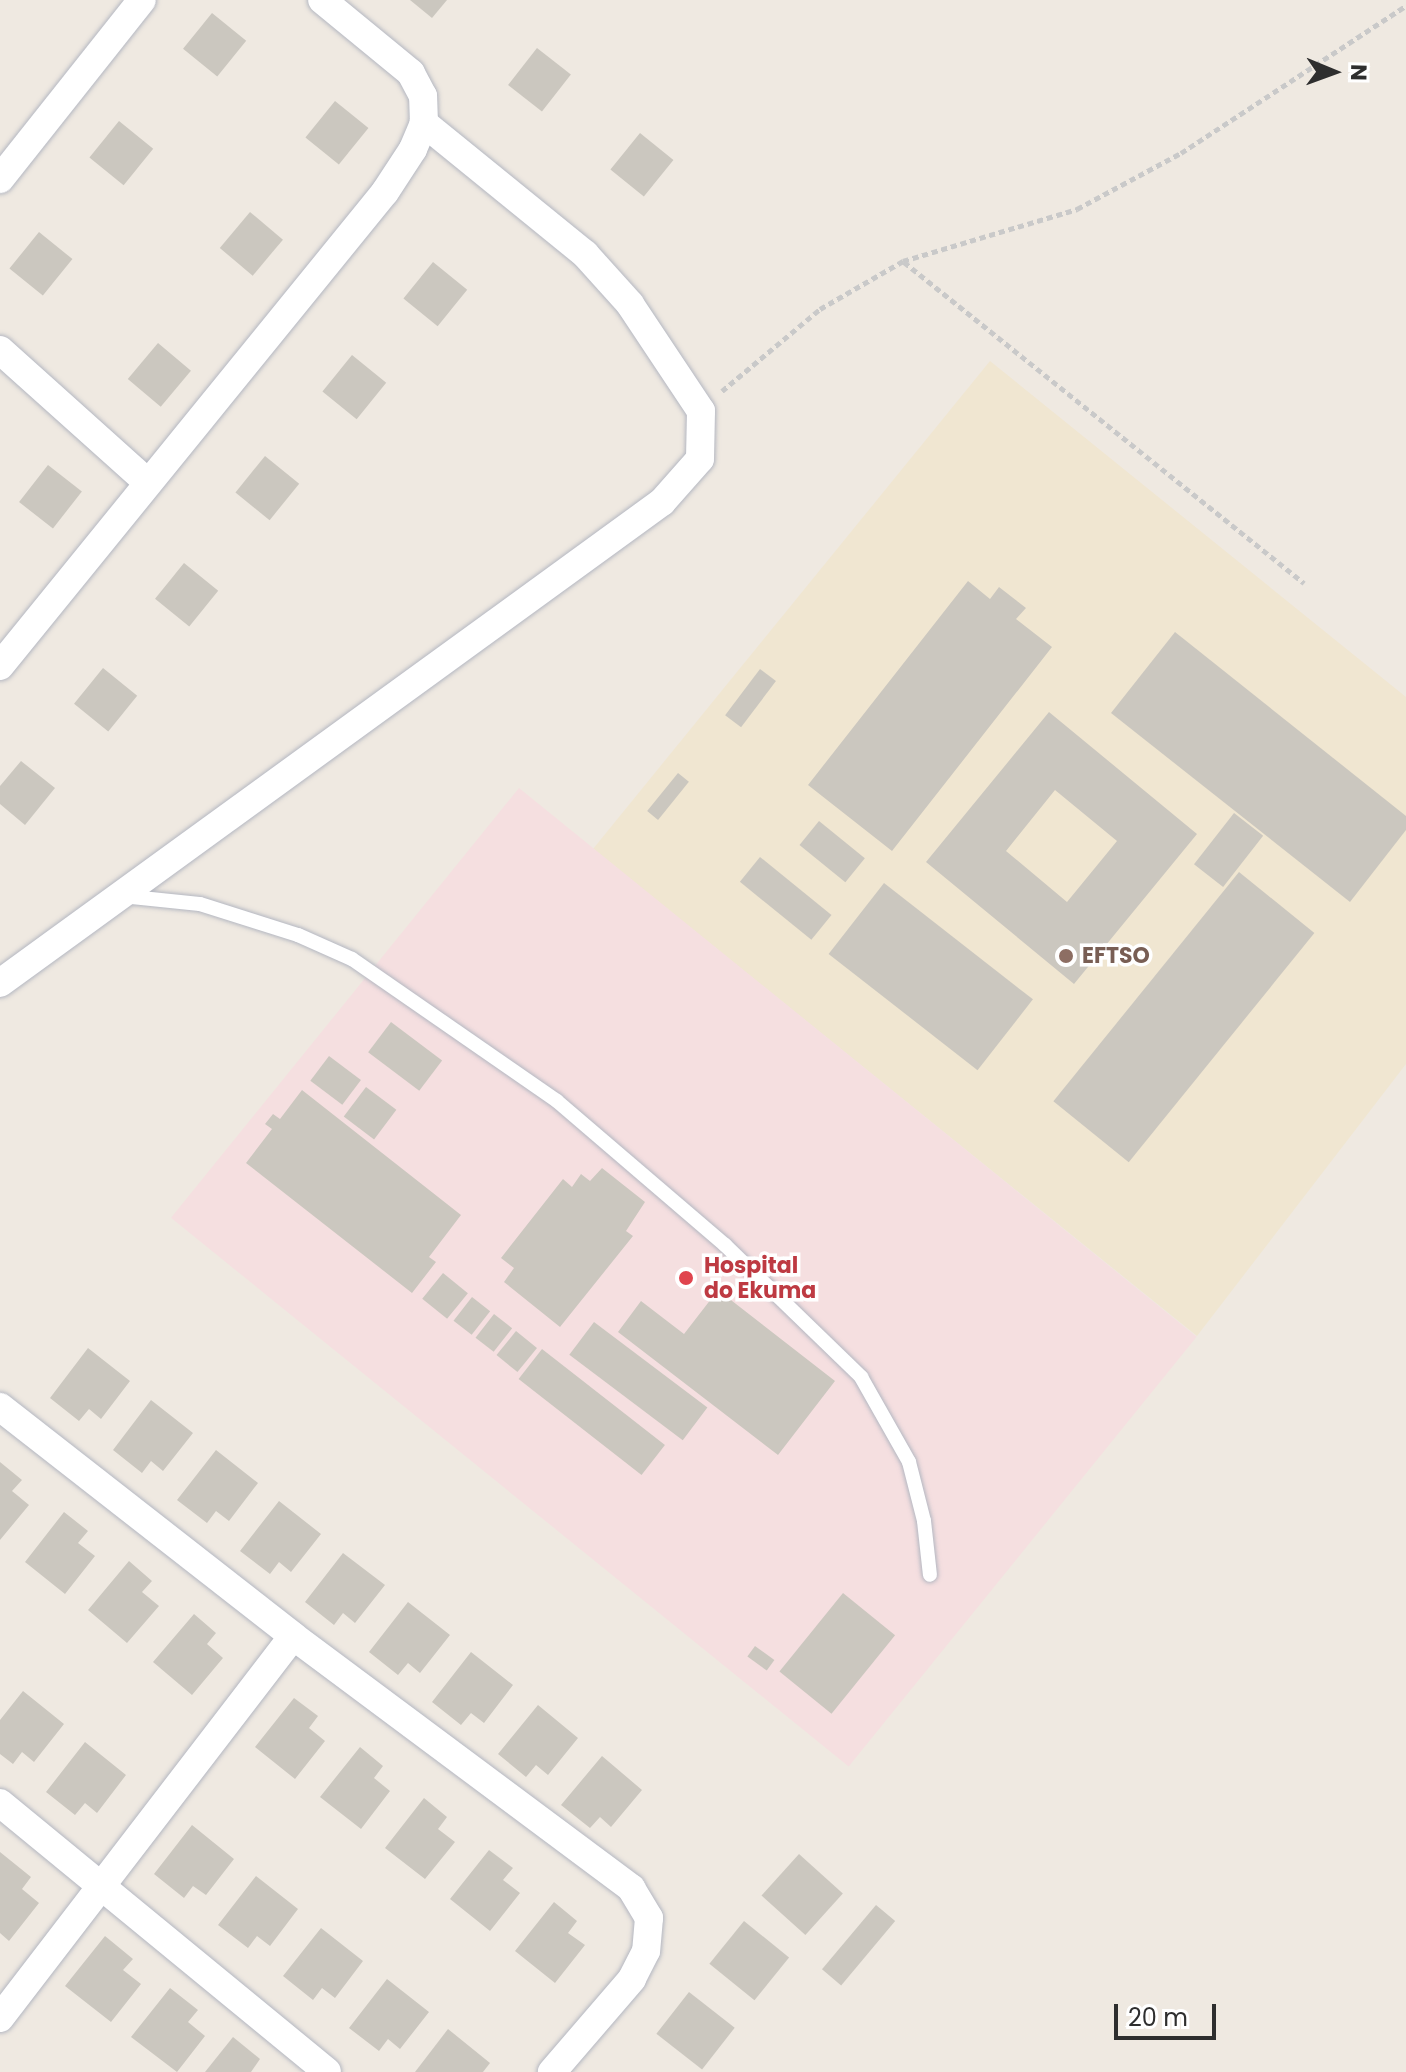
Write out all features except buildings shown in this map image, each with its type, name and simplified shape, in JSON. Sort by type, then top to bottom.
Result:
[{"type":"street","points":[[0,179],[142,0]]},
{"type":"street","points":[[0,666],[146,481],[385,192],[424,123],[423,96],[411,73],[322,0]]},
{"type":"street","points":[[0,983],[662,502],[700,459],[701,411],[630,304],[585,254],[424,123]]},
{"type":"street","points":[[0,350],[146,481]]},
{"type":"street","points":[[0,1407],[293,1636],[631,1888],[649,1918],[646,1951],[632,1979],[552,2072]]},
{"type":"street","points":[[0,2018],[293,1636]]},
{"type":"street","points":[[0,1803],[327,2072]]},
{"type":"lane","points":[[122,896],[200,904],[298,935],[352,959],[557,1101],[725,1245],[861,1377],[909,1462],[924,1521],[930,1575]]},
{"type":"path","points":[[701,411],[820,309],[903,261],[1077,209],[1181,153],[1406,6]]},
{"type":"path","points":[[903,261],[1304,583]]},
{"type":"shaded area","name":"EFTSO","points":[[990,361],[1406,697],[1406,1064],[1197,1336],[593,849]]},
{"type":"shaded area","name":"Hospital do Ekuma","points":[[519,788],[1197,1337],[849,1767],[171,1218]]},
{"type":"place","name":"EFTSO","points":[[1066,956]]},
{"type":"place","name":"Hospital do Ekuma","points":[[686,1278]]}]
